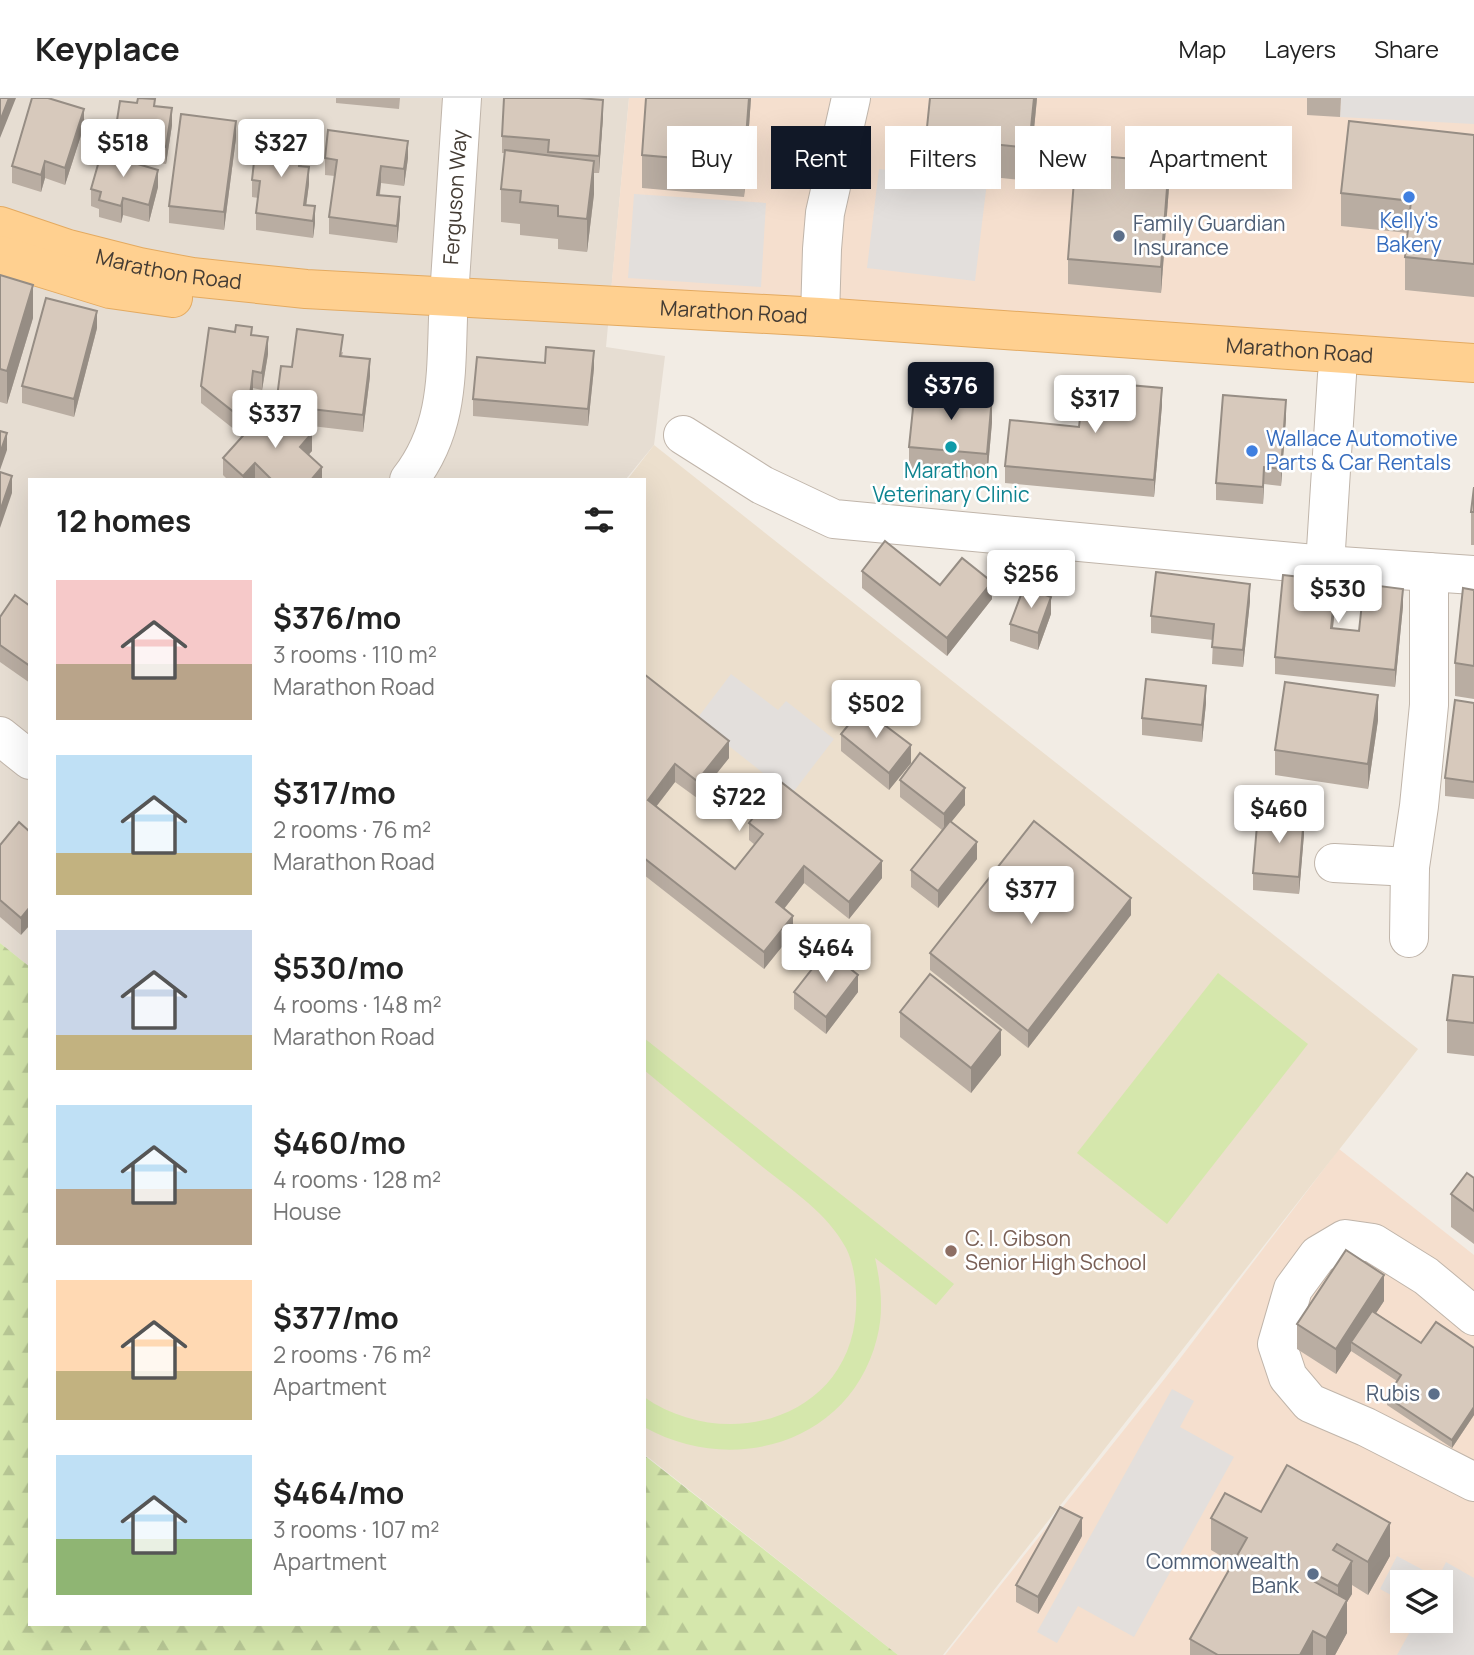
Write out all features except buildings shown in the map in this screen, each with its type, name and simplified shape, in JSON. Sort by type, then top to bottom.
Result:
[{"type":"main road","name":"Marathon Road","points":[[0,226],[68,249],[192,277],[449,307]]},
{"type":"main road","name":"Marathon Road","points":[[0,255],[78,281],[144,295],[254,307],[449,307],[694,321],[1474,385]]},
{"type":"main road","name":"Marathon Road","points":[[694,321],[820,317],[1474,363]]},
{"type":"street","name":"Ferguson Way","points":[[411,478],[434,441],[445,393],[462,98]]},
{"type":"street","points":[[820,317],[825,213],[851,98]]},
{"type":"street","points":[[1325,565],[1337,375]]},
{"type":"street","points":[[683,435],[762,485],[834,519],[1325,565],[1474,575]]},
{"type":"street","points":[[1409,938],[1410,867],[1429,705],[1429,572]]},
{"type":"street","points":[[0,736],[28,758]]},
{"type":"street","points":[[1334,863],[1410,867]]},
{"type":"street","points":[[1474,1316],[1426,1276],[1373,1242],[1345,1239],[1318,1255],[1293,1289],[1277,1343],[1288,1377],[1310,1403],[1366,1427],[1474,1482]]},
{"type":"shaded area","points":[[0,98],[629,98],[606,347],[665,356],[654,445],[627,478],[28,478],[28,965],[0,943]]},
{"type":"shaded area","points":[[629,98],[1474,98],[1474,361],[611,290]]},
{"type":"shaded area","points":[[1341,98],[1474,98],[1474,124],[1340,117]]},
{"type":"shaded area","points":[[879,169],[885,170],[885,189],[986,189],[975,281],[867,268]]},
{"type":"shaded area","points":[[634,194],[766,203],[761,287],[628,278]]},
{"type":"shaded area","name":"C. I. Gibson Senior High School","points":[[654,445],[1418,1049],[943,1655],[898,1655],[646,1456],[646,478],[629,478]]},
{"type":"shaded area","points":[[731,674],[778,710],[786,701],[834,739],[791,795],[696,720]]},
{"type":"shaded area","points":[[1339,1149],[1474,1255],[1474,1655],[945,1655],[1166,1377]]},
{"type":"shaded area","points":[[1172,1389],[1194,1401],[1180,1427],[1234,1457],[1134,1637],[1078,1606],[1057,1643],[1037,1632]]},
{"type":"shaded area","points":[[1397,1556],[1423,1570],[1390,1570],[1390,1594],[1380,1589]]},
{"type":"shaded area","points":[[1446,1562],[1474,1578],[1474,1655],[1397,1655],[1409,1633],[1453,1633],[1453,1570],[1442,1570]]},
{"type":"green space","points":[[0,943],[28,965],[28,1626],[646,1626],[646,1457],[898,1655],[0,1655]]},
{"type":"green space","points":[[1218,973],[1308,1044],[1167,1224],[1077,1153]]},
{"type":"green space","points":[[646,1040],[954,1284],[936,1305],[875,1258],[881,1308],[877,1338],[863,1374],[842,1403],[815,1425],[784,1441],[750,1448],[714,1449],[678,1442],[646,1428],[646,1398],[676,1414],[711,1423],[746,1423],[778,1416],[808,1400],[832,1378],[849,1347],[856,1302],[855,1278],[846,1248],[818,1212],[646,1072]]},
{"type":"place","name":"Kelly's Bakery","points":[[1409,197]]},
{"type":"place","name":"Family Guardian Insurance","points":[[1119,236]]},
{"type":"place","name":"Marathon Veterinary Clinic","points":[[951,447]]},
{"type":"place","name":"Wallace Automotive Parts & Car Rentals","points":[[1252,451]]},
{"type":"place","name":"C. I. Gibson Senior High School","points":[[951,1251]]},
{"type":"place","name":"Rubis","points":[[1434,1394]]},
{"type":"place","name":"Commonwealth Bank","points":[[1313,1574]]}]
